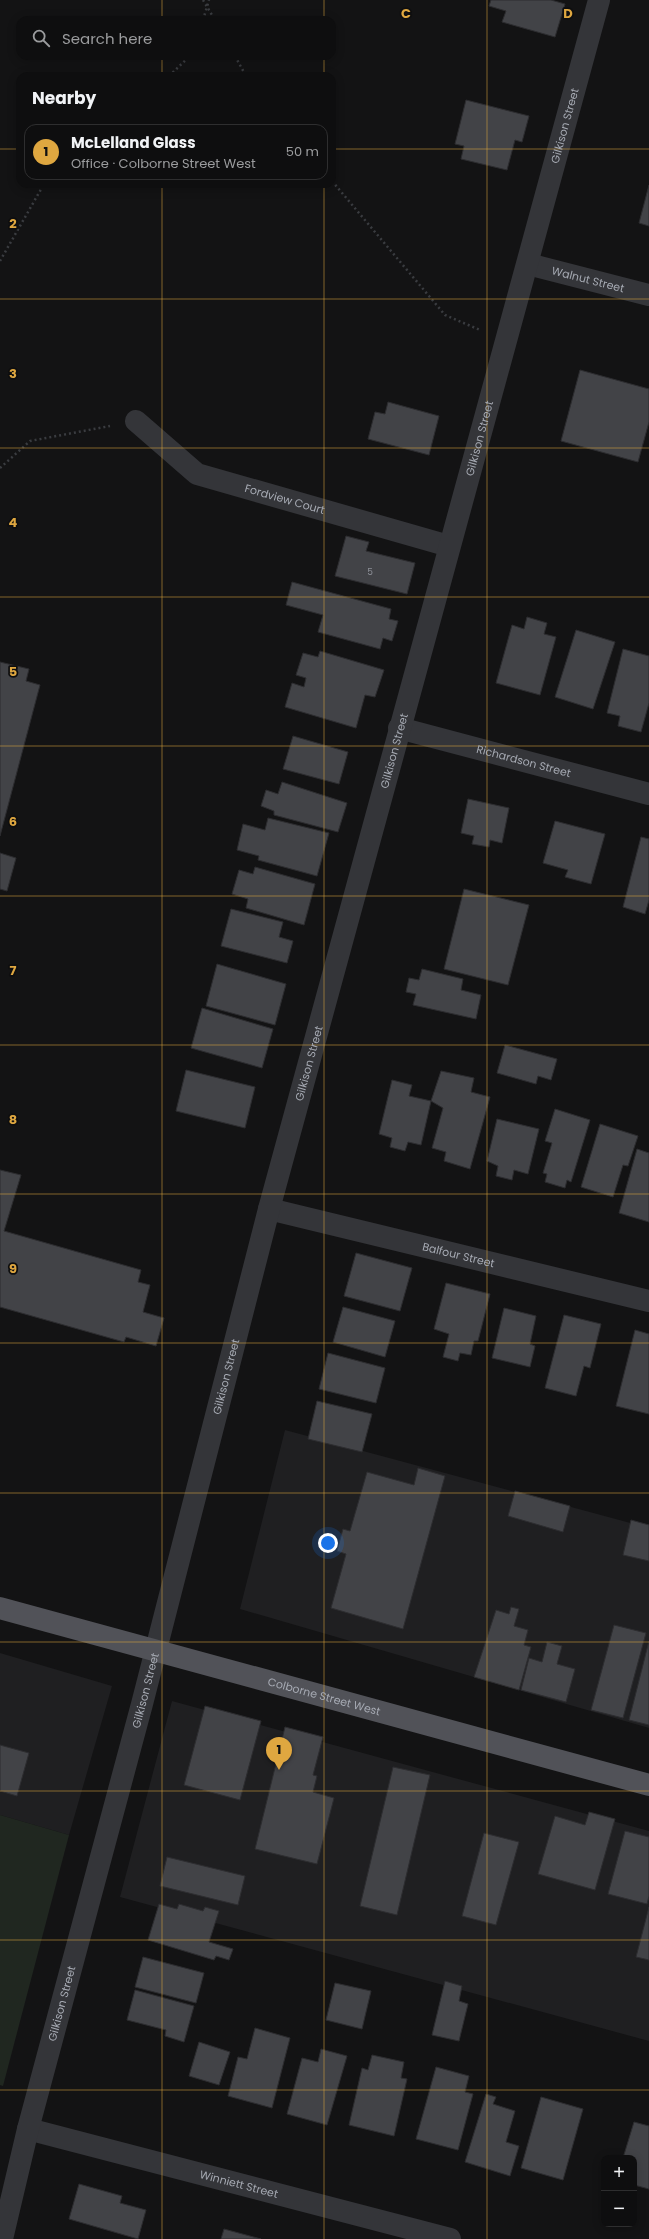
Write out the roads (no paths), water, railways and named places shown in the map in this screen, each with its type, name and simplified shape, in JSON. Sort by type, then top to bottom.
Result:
[{"type":"main road","name":"Colborne Street West","points":[[0,1608],[649,1785]]},
{"type":"street","name":"Gilkison Street","points":[[2,2239],[28,2128],[155,1650],[269,1209],[399,728],[507,341],[599,0]]},
{"type":"street","name":"Walnut Street","points":[[528,264],[649,295]]},
{"type":"street","name":"Fordview Court","points":[[136,421],[198,474],[450,546]]},
{"type":"street","name":"Richardson Street","points":[[399,728],[649,794]]},
{"type":"street","name":"Balfour Street","points":[[269,1209],[649,1301]]},
{"type":"street","name":"Winniett Street","points":[[28,2128],[450,2239]]},
{"type":"place","name":"McLelland Glass","points":[[279,1770]]}]
